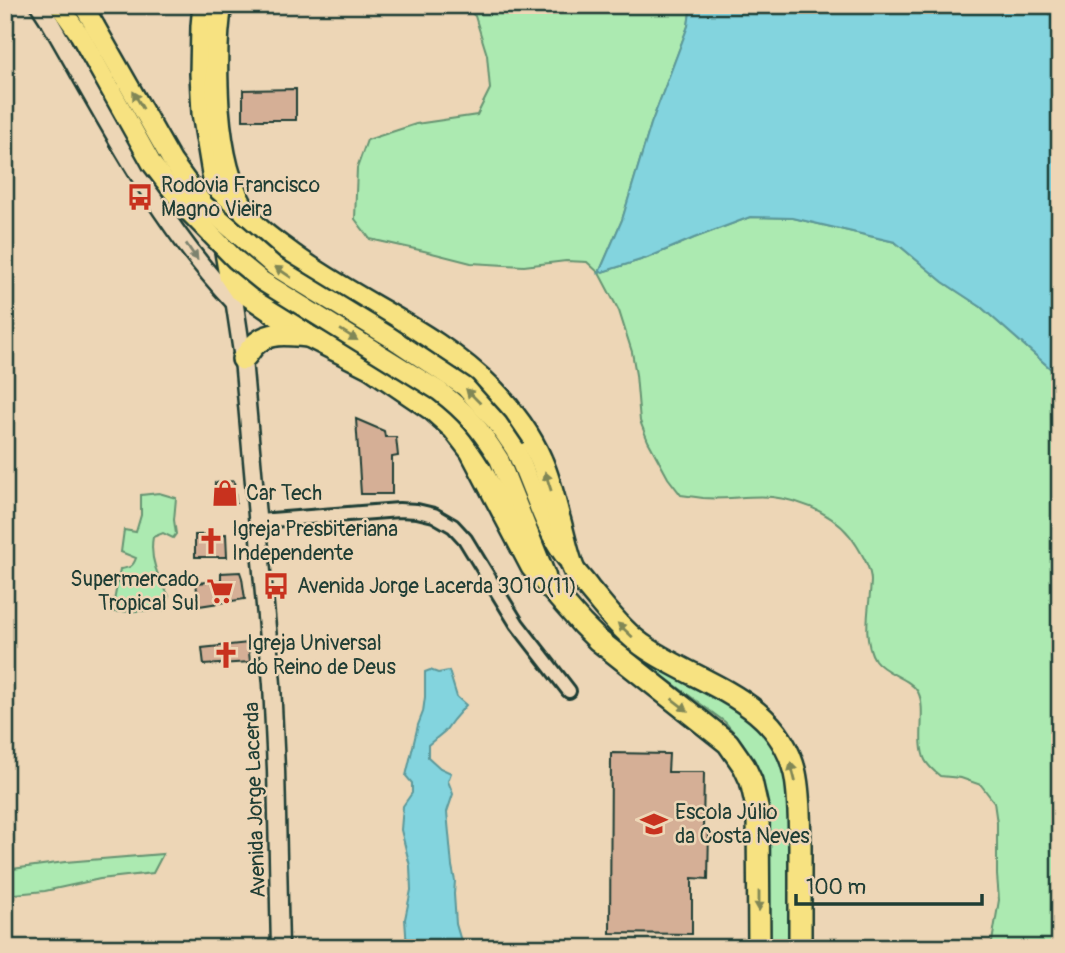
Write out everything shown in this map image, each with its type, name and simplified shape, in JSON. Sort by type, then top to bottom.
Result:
[{"type":"highway","points":[[217,9],[216,81],[220,132],[227,167],[237,195],[254,223],[308,266],[434,341],[496,393],[541,459],[574,570],[616,622],[646,648],[734,695],[761,714],[780,740],[794,772],[799,807],[800,948]]},
{"type":"highway","points":[[217,9],[202,26],[201,74],[204,113],[230,276],[238,288],[308,336],[371,368],[433,410],[454,429],[471,451],[531,567],[598,640],[728,743],[751,781],[758,812],[759,948]]},
{"type":"highway","points":[[243,359],[257,342],[268,337],[308,336]]},
{"type":"main road","points":[[39,5],[127,155],[206,271],[234,302]]},
{"type":"main road","points":[[60,5],[87,30],[172,161],[204,205],[274,266],[390,337],[465,387],[498,424],[515,449],[546,525],[557,547],[574,570]]},
{"type":"main road","points":[[83,5],[87,30],[152,164],[188,211],[235,259],[262,281],[439,391],[466,413],[483,433],[499,459],[552,591]]},
{"type":"main road","name":"Avenida Jorge Lacerda","points":[[230,276],[243,359],[274,718],[280,948]]},
{"type":"street","points":[[259,521],[399,510],[434,515],[453,526],[465,539],[517,624],[569,691]]},
{"type":"green space","points":[[462,5],[691,5],[688,26],[651,124],[622,220],[599,273],[587,262],[566,261],[524,266],[471,263],[370,239],[355,219],[357,168],[367,140],[416,124],[477,115],[490,89],[487,55],[475,16]]},
{"type":"green space","points":[[750,217],[793,218],[895,242],[943,282],[981,307],[1060,377],[1060,948],[991,948],[999,900],[994,802],[981,785],[961,778],[940,776],[925,760],[921,744],[922,707],[918,692],[909,683],[879,665],[868,642],[871,576],[857,546],[832,519],[797,502],[772,497],[712,498],[681,495],[668,478],[640,421],[632,352],[619,311],[599,273],[647,258]]},
{"type":"green space","points":[[159,493],[176,498],[176,534],[173,538],[163,533],[153,537],[152,545],[155,568],[169,596],[163,610],[112,612],[120,569],[130,566],[136,558],[121,552],[124,530],[136,532],[141,515],[141,495]]},
{"type":"green space","points":[[626,649],[736,706],[775,744],[785,775],[789,800],[791,948],[768,948],[766,795],[752,757],[725,722]]},
{"type":"green space","points":[[163,854],[153,873],[5,895],[5,870]]},
{"type":"water","points":[[691,5],[1060,5],[1060,377],[981,307],[943,282],[895,242],[793,218],[750,217],[647,258],[599,273],[622,220],[651,124],[688,26]]},
{"type":"water","points":[[430,670],[438,673],[449,671],[457,697],[466,705],[445,731],[428,745],[428,757],[440,768],[451,773],[448,781],[453,794],[447,812],[455,881],[456,924],[463,948],[407,948],[405,919],[411,890],[410,866],[401,830],[403,806],[412,793],[412,783],[406,776],[423,712],[425,672]]},
{"type":"building","points":[[296,89],[296,120],[243,120],[243,90]]},
{"type":"building","points":[[356,419],[384,431],[385,437],[396,437],[398,456],[392,457],[392,494],[361,494]]},
{"type":"building","name":"Car Tech","points":[[234,481],[236,503],[214,504],[215,483]]},
{"type":"building","name":"Igreja Presbiteriana Independente","points":[[226,534],[227,557],[195,557],[195,535]]},
{"type":"building","name":"Supermercado Tropical Sul","points":[[240,572],[245,599],[199,606],[196,583],[221,581],[221,573]]},
{"type":"building","name":"Igreja Universal do Reino de Deus","points":[[248,643],[250,662],[204,665],[202,648]]},
{"type":"building","points":[[611,753],[669,754],[668,772],[704,772],[703,830],[709,830],[708,879],[692,878],[692,934],[610,933]]},
{"type":"place","name":"Rodovia Francisco Magno Vieira","points":[[140,197]]},
{"type":"place","name":"Car Tech","points":[[225,493]]},
{"type":"place","name":"Igreja Presbiteriana Independente","points":[[211,541]]},
{"type":"place","name":"Avenida Jorge Lacerda 3010(11)","points":[[276,586]]},
{"type":"place","name":"Supermercado Tropical Sul","points":[[220,591]]},
{"type":"place","name":"Igreja Universal do Reino de Deus","points":[[226,655]]},
{"type":"place","name":"Escola Júlio da Costa Neves","points":[[654,824]]}]
